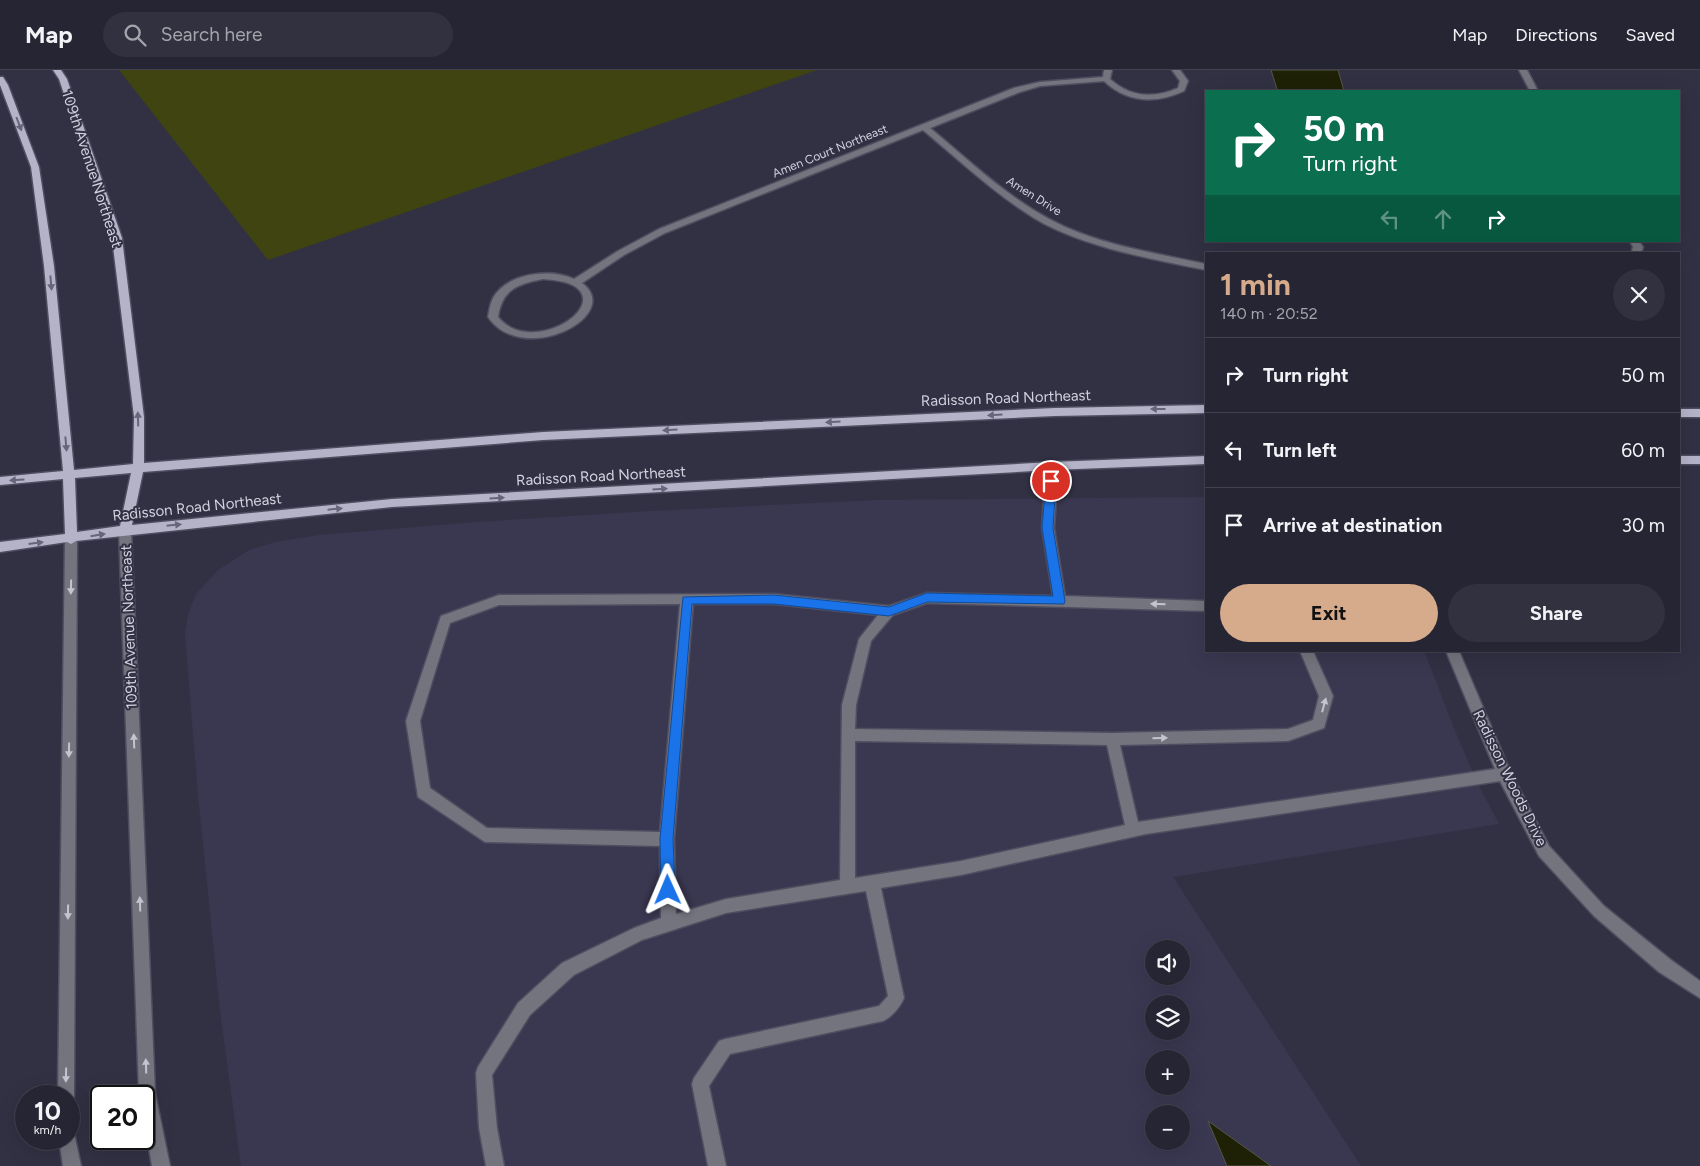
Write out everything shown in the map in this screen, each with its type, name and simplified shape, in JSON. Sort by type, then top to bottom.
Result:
[{"type":"main road","name":"109th Avenue Northeast","points":[[57,70],[63,79],[118,238],[139,417],[138,468],[125,530]]},
{"type":"main road","points":[[0,80],[4,85],[35,167],[49,266],[69,476],[71,539]]},
{"type":"main road","name":"Radisson Road Northeast","points":[[0,481],[138,468],[543,436],[1055,412],[1205,409]]},
{"type":"main road","points":[[1680,413],[1700,413]]},
{"type":"main road","name":"Radisson Road Northeast","points":[[0,547],[71,539],[125,530],[392,503],[1052,466],[1205,460]]},
{"type":"main road","points":[[1680,460],[1700,460]]},
{"type":"street","points":[[1107,75],[1113,87],[1126,94],[1151,98],[1169,96],[1181,89],[1184,81],[1176,70]]},
{"type":"street","points":[[1523,70],[1533,90]]},
{"type":"street","name":"Amen Court Northeast","points":[[576,282],[621,253],[662,231],[1016,90],[1040,84],[1107,75]]},
{"type":"street","name":"Amen Drive","points":[[924,127],[1010,198],[1039,217],[1076,235],[1118,247],[1205,267]]},
{"type":"street","points":[[542,276],[560,276],[576,282],[586,291],[589,302],[585,313],[566,328],[550,334],[525,336],[504,330],[493,317],[493,304],[503,291],[522,280],[542,276]]},
{"type":"street","points":[[1052,466],[1048,528],[1060,601]]},
{"type":"street","name":"109th Avenue Northeast","points":[[125,530],[147,1093],[161,1166]]},
{"type":"street","points":[[66,1085],[71,539]]},
{"type":"street","points":[[667,839],[486,835],[423,792],[413,721],[445,620],[499,600],[774,599],[889,611],[927,598],[1205,606]]},
{"type":"street","points":[[669,924],[667,839],[687,600]]},
{"type":"street","points":[[847,887],[849,705],[864,639],[889,611]]},
{"type":"street","points":[[848,735],[1112,739],[1288,735],[1319,724],[1326,696],[1306,652]]},
{"type":"street","name":"Radisson Woods Drive","points":[[1452,652],[1504,774],[1544,851],[1599,911],[1665,966],[1700,990]]},
{"type":"street","points":[[1112,739],[1133,830]]},
{"type":"street","points":[[495,1166],[488,1128],[484,1073],[524,1009],[568,969],[639,933],[726,906],[961,868],[1133,830],[1504,774]]},
{"type":"street","points":[[717,1166],[700,1084],[725,1047],[883,1013],[896,998],[872,883]]},
{"type":"street","points":[[70,1150],[72,1166]]},
{"type":"shaded area","points":[[1271,70],[1338,70],[1344,90],[1278,90]]},
{"type":"shaded area","points":[[1205,497],[1205,652],[1424,652],[1458,738],[1478,784],[1499,824],[1173,877],[1361,1166],[241,1166],[220,1011],[198,795],[185,635],[188,614],[196,594],[218,570],[249,550],[275,542],[320,535],[478,522],[877,500]]},
{"type":"shaded area","points":[[1208,1121],[1271,1166],[1227,1166]]},
{"type":"green space","points":[[119,70],[817,70],[268,260]]},
{"type":"route","points":[[668,890],[667,839],[687,600],[774,599],[889,611],[927,598],[1060,601],[1048,528],[1051,481]]}]
